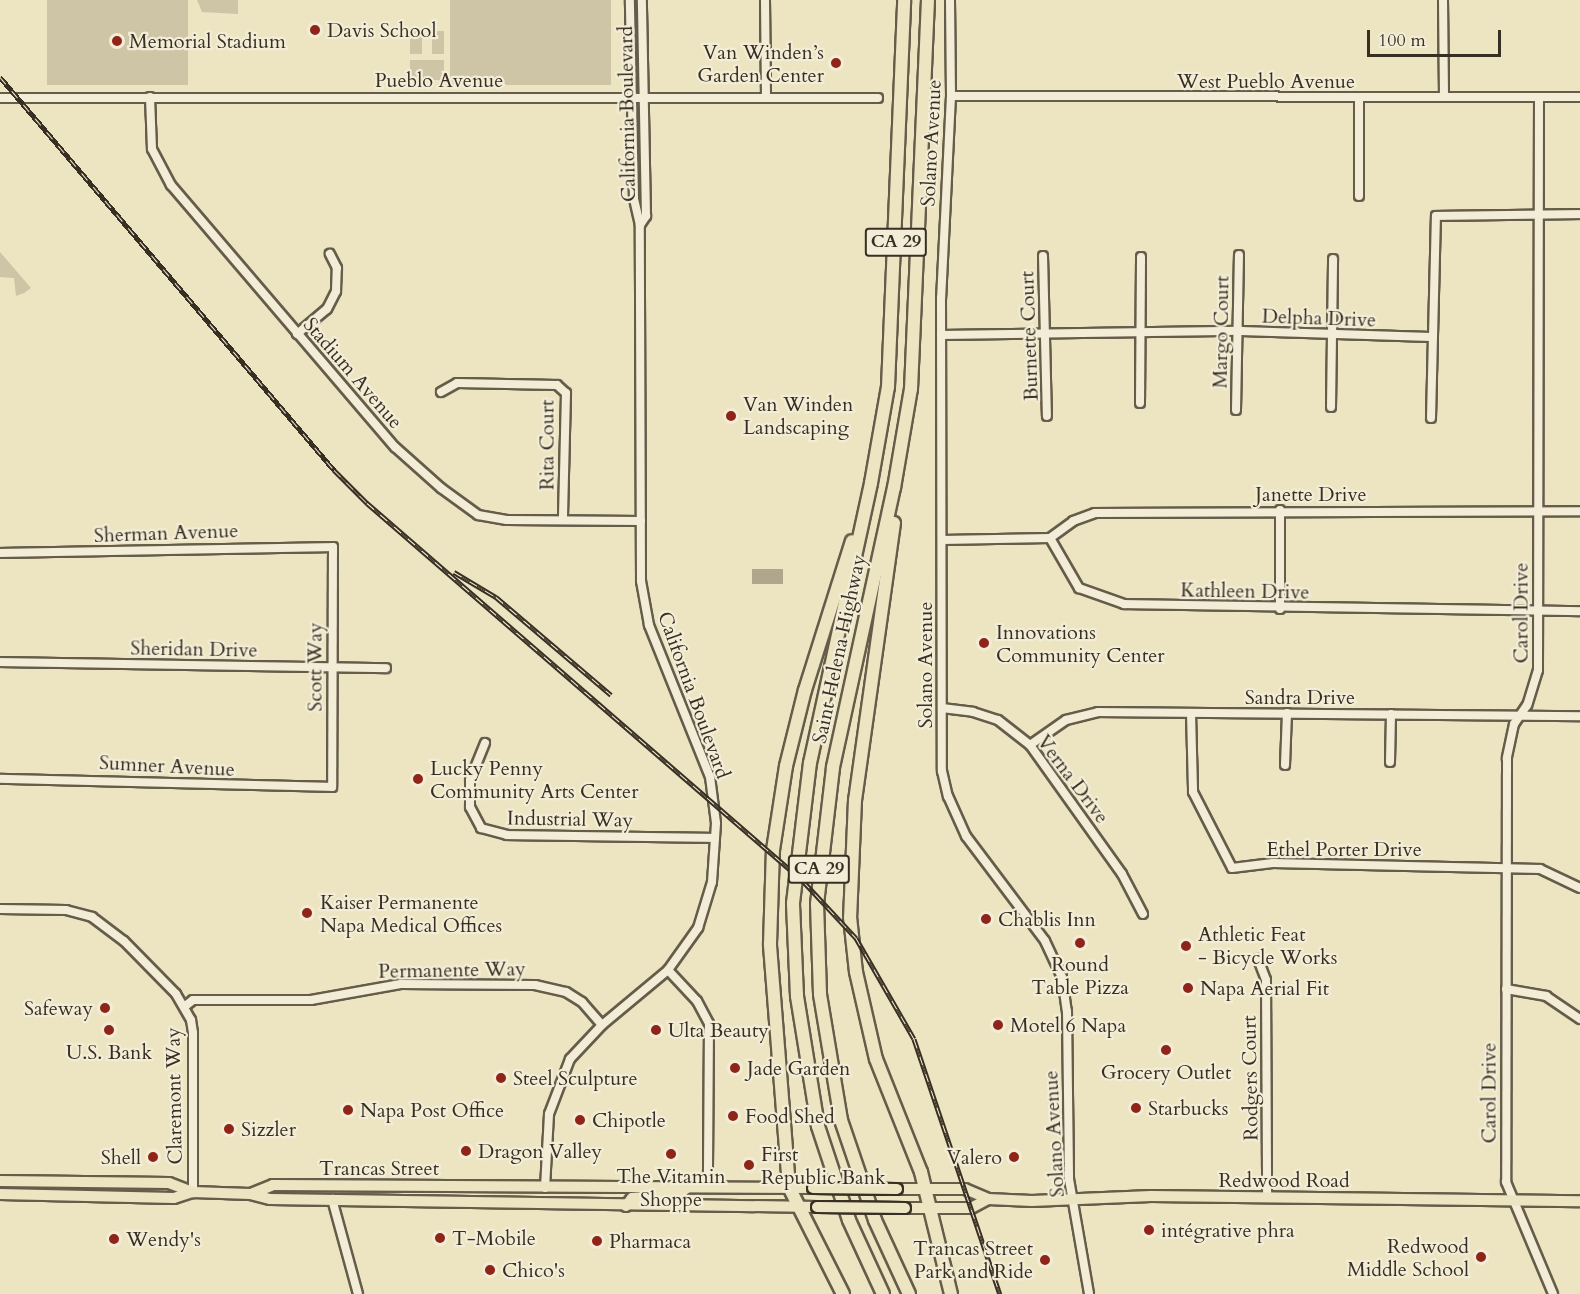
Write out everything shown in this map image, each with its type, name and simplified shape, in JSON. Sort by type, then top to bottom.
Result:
[{"type":"highway","name":"Saint Helena Highway","points":[[883,1294],[849,1220],[818,1126],[802,1040],[794,949],[801,811],[871,483],[892,339],[904,0]]},
{"type":"highway","name":"Saint Helena Highway","points":[[909,1294],[875,1220],[841,1120],[820,994],[817,904],[833,767],[904,438],[916,332],[928,0]]},
{"type":"highway","points":[[904,438],[855,800],[850,917],[856,972],[876,1059],[925,1189],[951,1294]]},
{"type":"highway","points":[[843,1294],[797,1207],[789,1187],[770,944],[776,828],[794,727],[871,483]]},
{"type":"main road","name":"Trancas Street","points":[[0,1181],[94,1184],[170,1183],[193,1192],[250,1194],[270,1199],[332,1198],[546,1205],[797,1207]]},
{"type":"main road","points":[[0,1188],[40,1188],[45,1182]]},
{"type":"main road","points":[[48,1196],[57,1189],[94,1184]]},
{"type":"main road","name":"Trancas Street","points":[[250,1194],[273,1185],[545,1188],[789,1187]]},
{"type":"main road","points":[[332,1198],[341,1194],[372,1192],[380,1186]]},
{"type":"main road","points":[[626,1206],[632,1198],[678,1195],[688,1187]]},
{"type":"main road","name":"Redwood Road","points":[[789,1187],[965,1189],[988,1199],[1267,1198],[1580,1201]]},
{"type":"main road","points":[[545,1188],[546,1205]]},
{"type":"main road","name":"Trancas Street","points":[[0,1194],[174,1198],[193,1192]]},
{"type":"main road","name":"Redwood Road","points":[[797,1207],[971,1208],[988,1199]]},
{"type":"street","name":"California Boulevard","points":[[545,1188],[547,1126],[559,1080],[577,1050],[602,1025],[668,970],[687,947],[706,908],[715,838],[710,777],[649,625],[641,581],[640,225],[635,216],[630,0]]},
{"type":"street","name":"California Boulevard","points":[[640,225],[646,216],[642,0]]},
{"type":"street","points":[[765,0],[766,98]]},
{"type":"street","name":"Solano Avenue","points":[[950,0],[951,96],[941,335],[942,771],[957,821],[1045,941],[1062,977],[1068,1011],[1067,1148],[1089,1294]]},
{"type":"street","points":[[1443,0],[1444,97]]},
{"type":"street","name":"West Pueblo Avenue","points":[[951,96],[1580,98]]},
{"type":"street","name":"Stadium Avenue","points":[[150,97],[152,149],[159,168],[297,334],[395,447],[478,515],[507,520],[641,521]]},
{"type":"street","name":"Carol Drive","points":[[1539,97],[1538,669],[1520,715],[1514,724],[1507,758],[1506,1182],[1516,1201],[1553,1294]]},
{"type":"street","name":"Pueblo Avenue","points":[[0,98],[878,98]]},
{"type":"street","points":[[1359,98],[1359,196]]},
{"type":"street","points":[[1431,418],[1431,337],[1436,216],[1580,214]]},
{"type":"street","points":[[297,334],[327,309],[336,291],[337,268],[330,254]]},
{"type":"street","name":"Margo Court","points":[[1236,410],[1240,331],[1239,255]]},
{"type":"street","name":"Burnette Court","points":[[1043,256],[1047,416]]},
{"type":"street","points":[[1140,403],[1141,257]]},
{"type":"street","points":[[1331,407],[1333,259]]},
{"type":"street","name":"Delpha Drive","points":[[941,335],[1240,331],[1333,336],[1431,337]]},
{"type":"street","name":"Rita Court","points":[[441,392],[457,383],[557,385],[566,393],[563,519]]},
{"type":"street","points":[[1280,510],[1280,609]]},
{"type":"street","name":"Janette Drive","points":[[1050,538],[1073,521],[1095,513],[1280,510],[1580,512]]},
{"type":"street","points":[[942,540],[1050,538]]},
{"type":"street","name":"Kathleen Drive","points":[[1050,538],[1079,588],[1102,599],[1124,604],[1280,609],[1580,611]]},
{"type":"street","name":"Sherman Avenue","points":[[0,553],[333,547]]},
{"type":"street","name":"Scott Way","points":[[332,787],[333,547]]},
{"type":"street","name":"Sheridan Drive","points":[[0,662],[386,668]]},
{"type":"street","name":"Verna Drive","points":[[942,708],[973,711],[998,720],[1030,745],[1122,874],[1143,914]]},
{"type":"street","name":"Sandra Drive","points":[[1030,745],[1066,720],[1098,712],[1580,716]]},
{"type":"street","name":"Ethel Porter Drive","points":[[1191,713],[1193,792],[1232,868],[1273,863],[1540,869],[1580,888]]},
{"type":"street","points":[[1285,765],[1287,713]]},
{"type":"street","points":[[1390,762],[1391,714]]},
{"type":"street","name":"Industrial Way","points":[[485,743],[470,780],[470,807],[474,819],[488,830],[507,835],[715,838]]},
{"type":"street","name":"Sumner Avenue","points":[[0,779],[332,787]]},
{"type":"street","name":"Claremont Way","points":[[0,909],[66,910],[92,917],[124,941],[184,1007],[193,1034],[193,1192]]},
{"type":"street","name":"Rodgers Court","points":[[1258,959],[1266,980],[1267,1198]]},
{"type":"street","points":[[668,970],[698,1001],[708,1024],[708,1187]]},
{"type":"street","name":"Permanente Way","points":[[184,1007],[193,1000],[311,1000],[401,984],[535,985],[566,992],[582,1002],[602,1025]]},
{"type":"street","points":[[1506,989],[1546,996],[1580,1019]]},
{"type":"street","points":[[332,1198],[358,1294]]},
{"type":"shaded area","name":"Memorial Stadium","points":[[47,0],[188,0],[188,85],[47,85]]},
{"type":"shaded area","points":[[197,0],[238,0],[238,14],[202,12]]},
{"type":"shaded area","points":[[450,0],[611,0],[611,85],[450,85]]},
{"type":"shaded area","points":[[410,30],[422,30],[422,54],[410,54]]},
{"type":"shaded area","points":[[432,31],[444,31],[444,54],[432,54]]},
{"type":"shaded area","points":[[410,60],[444,60],[444,80],[410,80]]},
{"type":"shaded area","points":[[0,252],[31,288],[24,293],[16,296],[14,278],[0,277]]},
{"type":"shaded area","points":[[752,569],[783,569],[783,584],[752,584]]},
{"type":"railway","points":[[0,77],[334,470],[367,503],[803,881],[856,938],[914,1039],[1000,1294]]},
{"type":"railway","points":[[454,572],[496,597],[611,695]]},
{"type":"place","name":"Davis School","points":[[315,30]]},
{"type":"place","name":"Memorial Stadium","points":[[117,41]]},
{"type":"place","name":"Van Winden’s Garden Center","points":[[836,63]]},
{"type":"place","name":"Van Winden Landscaping","points":[[731,416]]},
{"type":"place","name":"Innovations Community Center","points":[[984,643]]},
{"type":"place","name":"Lucky Penny Community Arts Center","points":[[418,779]]},
{"type":"place","name":"Kaiser Permanente Napa Medical Offices","points":[[307,913]]},
{"type":"place","name":"Chablis Inn","points":[[986,919]]},
{"type":"place","name":"Round Table Pizza","points":[[1080,943]]},
{"type":"place","name":"Athletic Feat - Bicycle Works","points":[[1186,946]]},
{"type":"place","name":"Napa Aerial Fit","points":[[1188,988]]},
{"type":"place","name":"Safeway","points":[[105,1008]]},
{"type":"place","name":"Motel 6 Napa","points":[[998,1025]]},
{"type":"place","name":"U.S. Bank","points":[[109,1030]]},
{"type":"place","name":"Ulta Beauty","points":[[656,1030]]},
{"type":"place","name":"Grocery Outlet","points":[[1166,1050]]},
{"type":"place","name":"Jade Garden","points":[[735,1068]]},
{"type":"place","name":"Steel Sculpture","points":[[501,1078]]},
{"type":"place","name":"Starbucks","points":[[1136,1108]]},
{"type":"place","name":"Napa Post Office","points":[[348,1110]]},
{"type":"place","name":"Food Shed","points":[[733,1116]]},
{"type":"place","name":"Chipotle","points":[[580,1120]]},
{"type":"place","name":"Sizzler","points":[[229,1129]]},
{"type":"place","name":"Dragon Valley","points":[[466,1151]]},
{"type":"place","name":"The Vitamin Shoppe","points":[[671,1154]]},
{"type":"place","name":"Shell","points":[[153,1157]]},
{"type":"place","name":"Valero","points":[[1014,1157]]},
{"type":"place","name":"First Republic Bank","points":[[749,1165]]},
{"type":"place","name":"intégrative phra","points":[[1149,1230]]},
{"type":"place","name":"T-Mobile","points":[[440,1238]]},
{"type":"place","name":"Wendy's","points":[[114,1239]]},
{"type":"place","name":"Pharmaca","points":[[597,1241]]},
{"type":"place","name":"Redwood Middle School","points":[[1481,1257]]},
{"type":"place","name":"Trancas Street Park and Ride","points":[[1045,1260]]},
{"type":"place","name":"Chico's","points":[[490,1270]]}]
